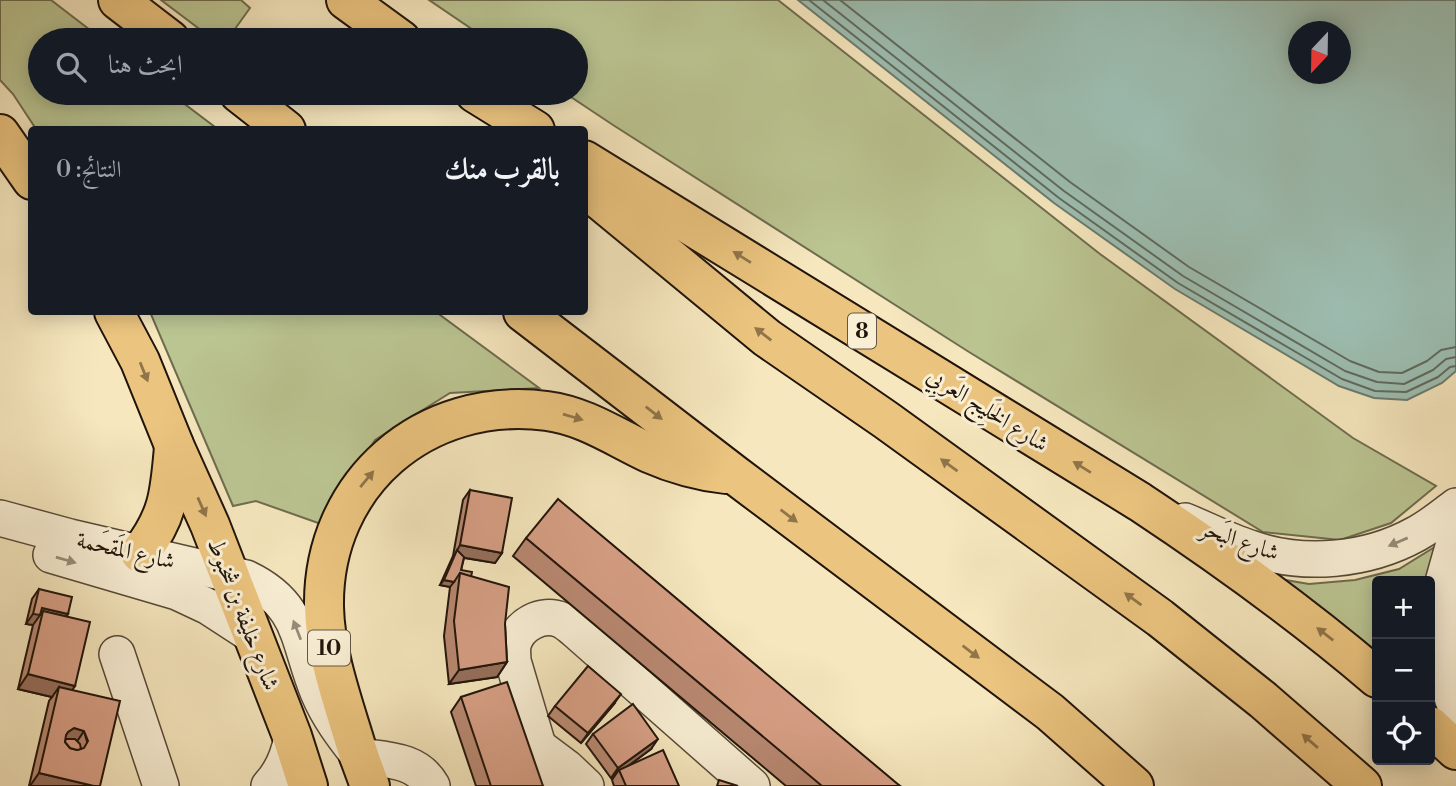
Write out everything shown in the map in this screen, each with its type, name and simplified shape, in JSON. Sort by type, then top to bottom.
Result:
[{"type":"main road","points":[[118,0],[154,28]]},
{"type":"main road","points":[[346,0],[384,28]]},
{"type":"main road","points":[[254,105],[281,126]]},
{"type":"main road","points":[[487,105],[510,126]]},
{"type":"main road","points":[[493,105],[528,126]]},
{"type":"main road","points":[[0,134],[28,174]]},
{"type":"main road","name":"شارع الخَلِيج العَربِي","points":[[588,162],[1140,502],[1272,593],[1372,674]]},
{"type":"main road","points":[[588,190],[767,338],[886,420],[1160,618],[1263,700],[1362,786]]},
{"type":"main road","name":"شارع خليفة بن شخبوط","points":[[116,315],[140,361],[210,525],[292,736],[308,786]]},
{"type":"main road","points":[[527,315],[1050,712],[1134,786]]},
{"type":"main road","name":"10","points":[[364,771],[325,630],[324,583],[333,538],[343,515],[370,474],[388,457],[408,442],[452,420],[475,413],[525,409],[573,417],[597,425],[670,461],[691,468],[735,475]]},
{"type":"main road","points":[[140,553],[151,540],[166,509],[174,445]]},
{"type":"main road","points":[[1435,731],[1456,750]]},
{"type":"street","name":"شارع البَحر","points":[[1140,502],[1250,549],[1274,555],[1322,559],[1346,557],[1392,545],[1414,535],[1456,506]]},
{"type":"street","name":"شارع المَقحَمة","points":[[0,518],[228,573],[263,586],[278,597],[298,628],[318,693],[364,771]]},
{"type":"street","points":[[1456,536],[1443,582],[1439,629],[1445,676],[1456,709]]},
{"type":"street","name":"شارع المَقحَمة","points":[[0,541],[177,592],[216,611],[253,635]]},
{"type":"street","points":[[550,786],[513,661],[513,646],[519,631],[531,621],[546,617],[562,620],[575,630],[752,786]]},
{"type":"street","points":[[117,654],[161,786]]},
{"type":"street","points":[[269,786],[286,761],[292,736]]},
{"type":"street","points":[[539,747],[586,786]]},
{"type":"street","points":[[364,771],[404,763],[413,766],[427,777],[432,786]]},
{"type":"green space","points":[[0,0],[51,0],[87,28],[28,28],[28,105],[186,105],[214,126],[34,126],[13,94],[0,80]]},
{"type":"green space","points":[[161,0],[241,0],[250,8],[236,28],[198,28]]},
{"type":"green space","points":[[429,0],[778,0],[1100,254],[1353,438],[1436,486],[1391,523],[1340,540],[1263,532],[969,352],[583,105],[588,105],[588,28],[470,28]]},
{"type":"green space","points":[[151,315],[440,315],[539,388],[450,393],[375,440],[321,524],[256,501],[233,506]]},
{"type":"green space","points":[[1438,545],[1429,576],[1372,576],[1372,665],[1256,575],[1309,584],[1355,580],[1399,569]]},
{"type":"water","points":[[798,0],[1456,0],[1456,371],[1442,383],[1407,400],[1374,398],[1339,386],[1175,289],[1054,203]]},
{"type":"building","points":[[470,490],[512,498],[502,553],[460,545]]},
{"type":"building","points":[[558,499],[900,786],[822,786],[526,538]]},
{"type":"building","points":[[457,550],[464,557],[461,570],[472,572],[471,577],[460,573],[454,582],[444,580]]},
{"type":"building","points":[[460,573],[509,587],[505,624],[507,662],[459,670],[454,621]]},
{"type":"building","points":[[39,589],[72,597],[68,614],[42,608],[40,615],[33,614]]},
{"type":"building","points":[[43,611],[90,622],[75,686],[28,674]]},
{"type":"building","points":[[588,666],[621,694],[588,733],[555,706]]},
{"type":"building","points":[[507,682],[543,786],[491,786],[461,697]]},
{"type":"building","points":[[59,687],[120,701],[100,786],[39,773]],"holes":[[[74,728],[84,731],[88,741],[84,748],[70,748],[65,742],[68,732]]]},
{"type":"building","points":[[633,704],[658,739],[618,768],[593,734]]},
{"type":"building","points":[[66,739],[75,739],[81,749],[70,748],[65,742]]},
{"type":"building","points":[[663,750],[679,786],[626,786],[619,770]]},
{"type":"building","points":[[719,780],[738,786],[717,786]]}]
